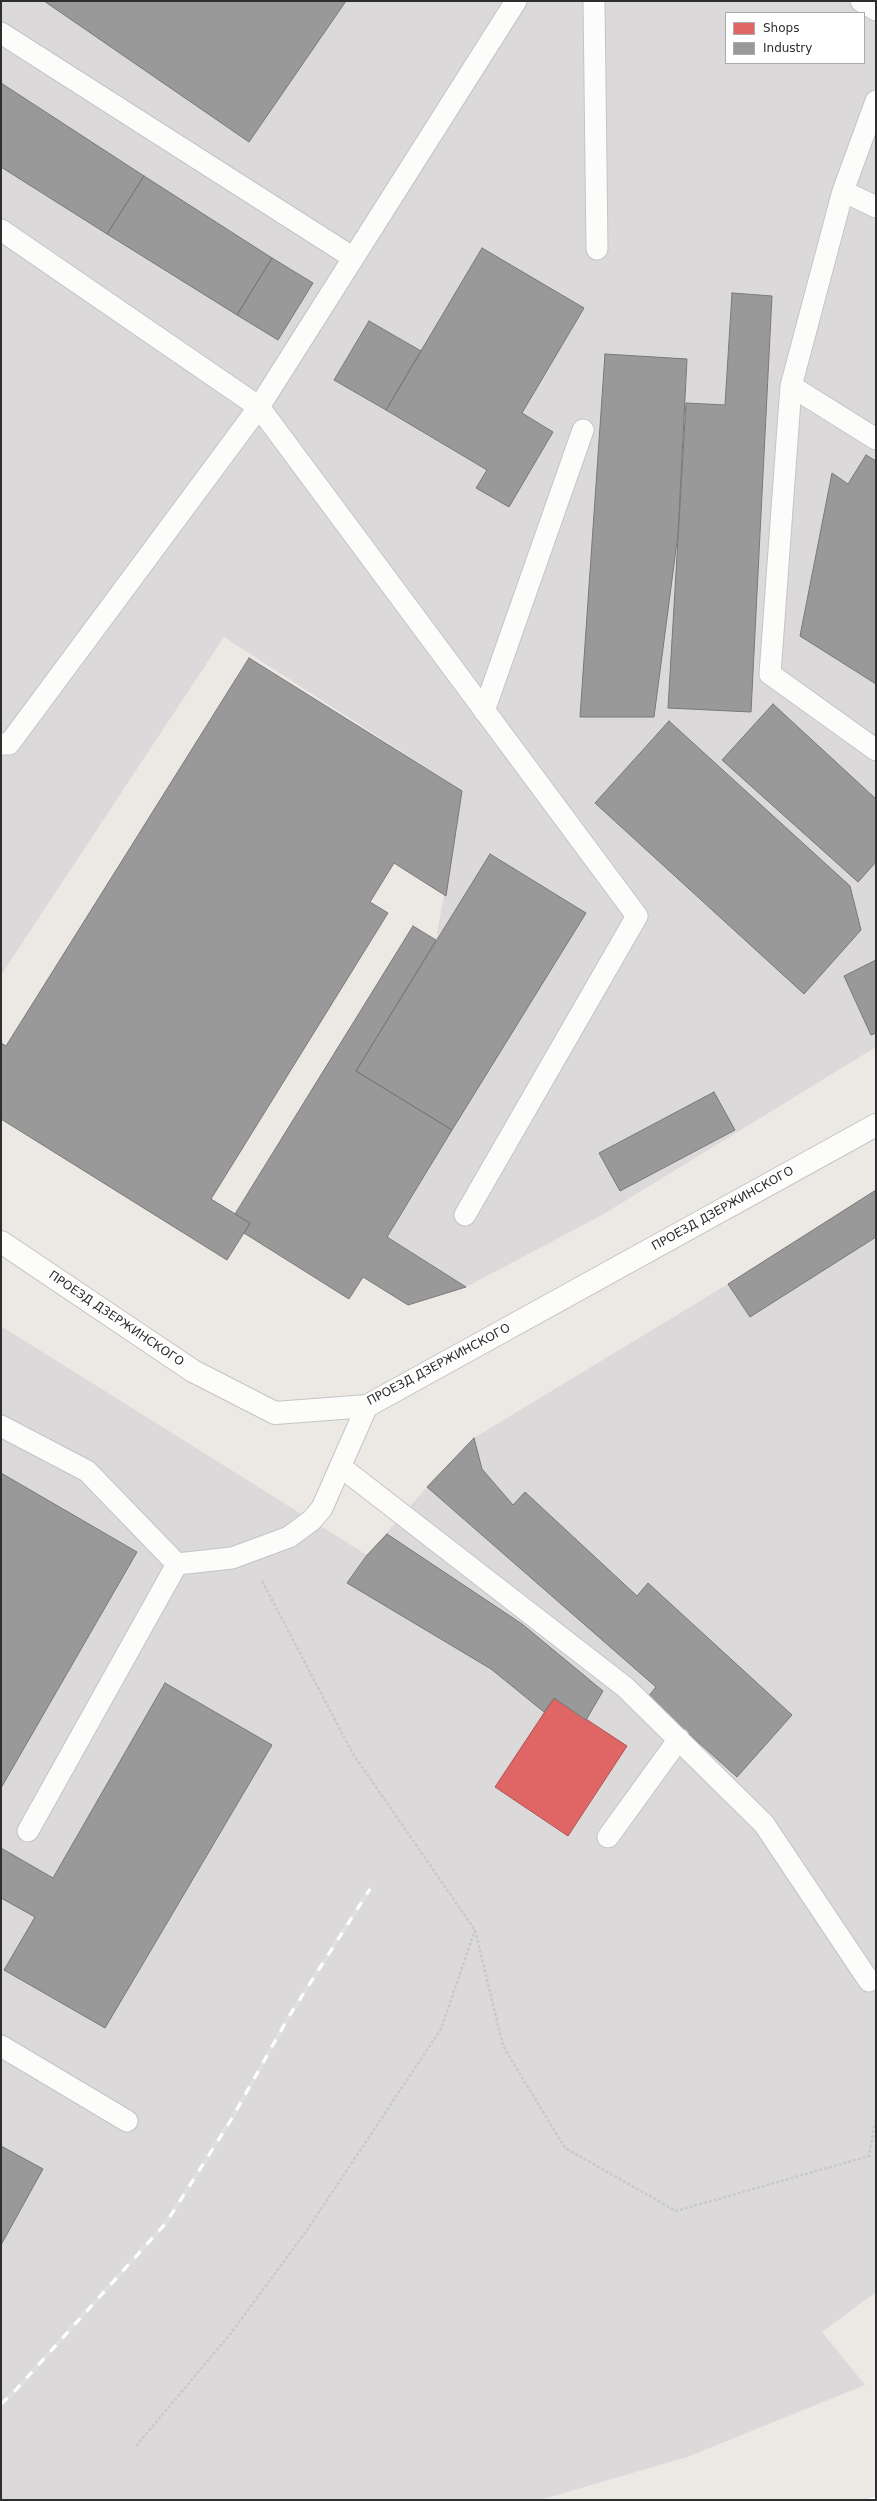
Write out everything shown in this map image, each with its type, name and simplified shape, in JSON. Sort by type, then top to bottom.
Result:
[{"type":"street","name":"ПРОЕЗД ДЗЕРЖИНСКОГО","points":[[1,1242],[193,1371],[274,1413],[368,1406],[876,1125]]},
{"type":"lane","points":[[1,744],[9,744],[259,407],[352,257],[516,1]]},
{"type":"lane","points":[[594,1],[597,249]]},
{"type":"lane","points":[[861,1],[876,10]]},
{"type":"lane","points":[[1,33],[352,257]]},
{"type":"lane","points":[[876,101],[843,191],[791,386],[770,674],[876,750]]},
{"type":"lane","points":[[843,191],[876,207]]},
{"type":"lane","points":[[1,230],[259,407],[637,916],[464,1215]]},
{"type":"lane","points":[[791,386],[876,439]]},
{"type":"lane","points":[[484,711],[583,430]]},
{"type":"lane","points":[[177,1564],[232,1558],[289,1537],[312,1520],[322,1508],[368,1406]]},
{"type":"lane","points":[[1,1426],[87,1471],[177,1564]]},
{"type":"lane","points":[[341,1467],[625,1687],[679,1739],[764,1824],[869,1981]]},
{"type":"lane","points":[[28,1831],[177,1564]]},
{"type":"lane","points":[[608,1837],[679,1739]]},
{"type":"lane","points":[[1,2046],[127,2121]]},
{"type":"path","points":[[247,1552],[353,1754],[475,1930],[503,2046],[565,2148],[676,2211],[869,2156],[876,2117]]},
{"type":"path","points":[[136,2446],[230,2333],[307,2230],[441,2029],[475,1930]]},
{"type":"shaded area","points":[[1,1],[876,1],[876,1047],[602,1215],[466,1287],[387,1237],[356,1071],[436,940],[462,791],[224,637],[1,975]]},
{"type":"shaded area","points":[[876,1190],[876,2292],[822,2332],[865,2385],[687,2457],[540,2500],[1,2500],[1,1326],[367,1555],[427,1487],[474,1438],[728,1284]]},
{"type":"building: Shops","points":[[554,1698],[627,1746],[568,1836],[495,1787]]},
{"type":"building: Industry","points":[[44,1],[346,1],[249,142]]},
{"type":"building: Industry","points":[[1,83],[144,176],[107,234],[1,167]]},
{"type":"building: Industry","points":[[144,176],[272,258],[237,315],[107,234]]},
{"type":"building: Industry","points":[[482,248],[584,308],[522,413],[553,432],[509,507],[476,488],[487,470],[386,410]]},
{"type":"building: Industry","points":[[272,258],[313,283],[278,340],[237,315]]},
{"type":"building: Industry","points":[[732,293],[772,296],[751,712],[668,708],[686,403],[725,405]]},
{"type":"building: Industry","points":[[369,321],[421,351],[386,410],[334,380]]},
{"type":"building: Industry","points":[[605,354],[687,359],[678,534],[654,717],[580,717]]},
{"type":"building: Industry","points":[[866,455],[876,461],[876,684],[800,636],[832,473],[848,484]]},
{"type":"building: Industry","points":[[249,658],[462,791],[446,896],[394,863],[370,902],[388,913],[211,1199],[250,1223],[227,1260],[1,1119],[1,1043],[6,1046]]},
{"type":"building: Industry","points":[[773,704],[876,799],[876,862],[858,882],[722,760]]},
{"type":"building: Industry","points":[[669,721],[850,886],[861,930],[804,994],[595,803]]},
{"type":"building: Industry","points":[[490,854],[586,913],[452,1130],[356,1071]]},
{"type":"building: Industry","points":[[413,926],[436,940],[356,1071],[452,1130],[387,1237],[466,1287],[408,1305],[363,1277],[349,1299],[244,1233],[250,1223],[235,1214]]},
{"type":"building: Industry","points":[[876,960],[876,1033],[871,1035],[844,976]]},
{"type":"building: Industry","points":[[714,1092],[735,1130],[620,1191],[599,1153]]},
{"type":"building: Industry","points":[[876,1190],[876,1237],[750,1317],[728,1284]]},
{"type":"building: Industry","points":[[474,1438],[482,1469],[513,1505],[525,1492],[637,1596],[648,1583],[792,1715],[737,1777],[648,1697],[656,1687],[427,1487]]},
{"type":"building: Industry","points":[[1,1473],[137,1552],[1,1788]]},
{"type":"building: Industry","points":[[387,1534],[522,1624],[603,1691],[586,1720],[554,1698],[544,1712],[491,1669],[347,1583],[367,1555]]},
{"type":"building: Industry","points":[[165,1683],[272,1745],[105,2028],[4,1970],[35,1917],[1,1898],[1,1848],[53,1878]]},
{"type":"building: Industry","points":[[1,2146],[43,2169],[1,2245]]},
{"type":"railway","points":[[1,2404],[13,2393],[166,2223],[231,2120],[288,2018],[370,1889]]},
{"type":"railway","points":[[868,2500],[876,2498]]}]
